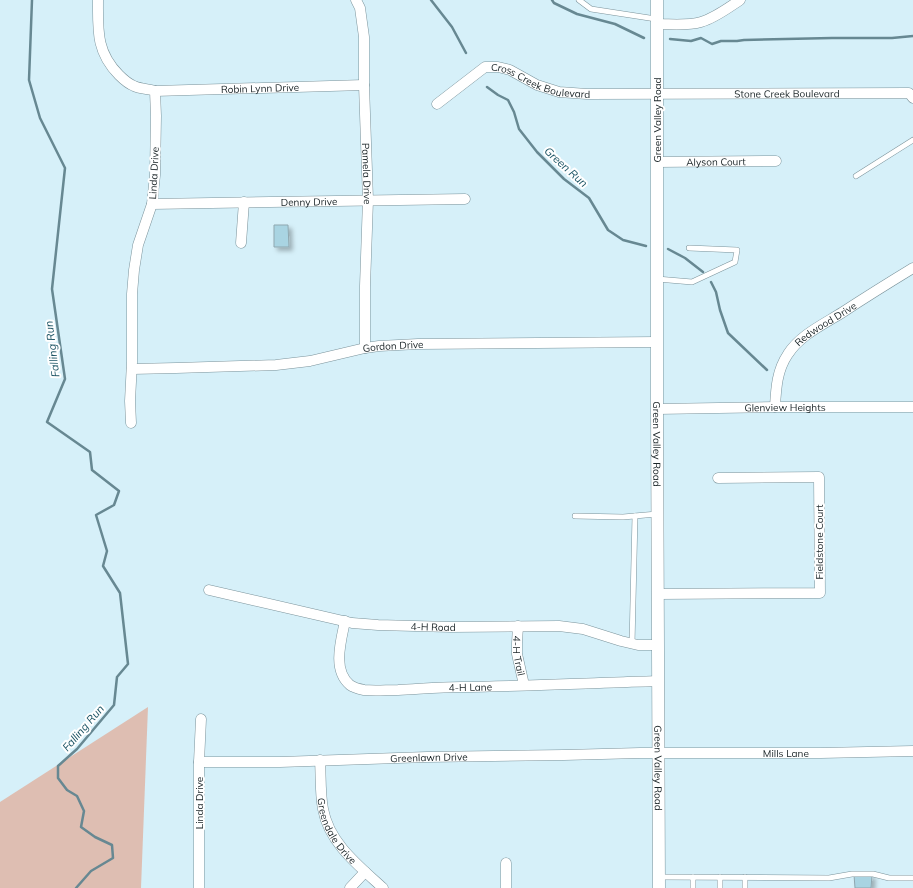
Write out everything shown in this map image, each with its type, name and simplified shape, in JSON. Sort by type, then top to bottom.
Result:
[{"type":"street","points":[[98,0],[98,30],[102,51],[112,68],[134,86],[156,91]]},
{"type":"street","name":"Pamela Drive","points":[[356,0],[360,8],[364,37],[368,200],[365,286],[365,348]]},
{"type":"street","name":"Green Valley Road","points":[[657,0],[659,883]]},
{"type":"street","points":[[657,22],[679,24],[702,22],[740,0]]},
{"type":"street","name":"Cross Creek Boulevard","points":[[437,104],[485,66],[498,66],[510,70],[536,85],[559,92],[587,94],[658,94]]},
{"type":"street","name":"Robin Lynn Drive","points":[[156,91],[364,85]]},
{"type":"street","name":"Linda Drive","points":[[131,423],[132,294],[138,245],[152,204],[156,91]]},
{"type":"street","name":"Stone Creek Boulevard","points":[[658,94],[909,93],[913,98]]},
{"type":"street","name":"Alyson Court","points":[[657,162],[776,161]]},
{"type":"street","name":"Denny Drive","points":[[152,204],[465,199]]},
{"type":"street","points":[[241,243],[244,202]]},
{"type":"street","name":"Redwood Drive","points":[[775,407],[776,383],[780,369],[788,353],[794,346],[802,338],[820,326],[913,268]]},
{"type":"street","name":"Gordon Drive","points":[[132,369],[276,365],[310,361],[379,346],[418,344],[657,342]]},
{"type":"street","name":"Glenview Heights","points":[[657,409],[913,407]]},
{"type":"street","name":"Fieldstone Court","points":[[658,594],[820,593],[819,478],[718,478]]},
{"type":"street","name":"4-H Road","points":[[209,590],[345,622],[378,625],[451,627],[559,626],[584,629],[632,644],[658,645]]},
{"type":"street","name":"4-H Lane","points":[[345,622],[339,653],[340,669],[343,676],[351,686],[364,690],[379,691],[658,681]]},
{"type":"street","name":"4-H Trail","points":[[518,626],[518,654],[524,685]]},
{"type":"street","name":"Linda Drive","points":[[199,888],[199,762],[202,719]]},
{"type":"street","name":"Mills Lane","points":[[659,753],[821,753],[913,751]]},
{"type":"street","name":"Greenlawn Drive","points":[[199,762],[280,762],[427,757],[659,753]]},
{"type":"street","name":"Greendale Drive","points":[[320,760],[323,809],[328,826],[337,841],[349,856],[383,888]]},
{"type":"street","points":[[506,863],[506,888]]},
{"type":"street","points":[[350,888],[365,872]]},
{"type":"lane","points":[[579,0],[591,9],[657,22]]},
{"type":"lane","points":[[856,176],[913,140]]},
{"type":"lane","points":[[657,280],[692,282],[735,262],[737,250],[689,248]]},
{"type":"lane","points":[[575,516],[623,517],[657,514]]},
{"type":"lane","points":[[632,644],[635,516]]},
{"type":"lane","points":[[659,883],[693,877],[829,878],[852,874],[873,874],[889,878],[913,878]]},
{"type":"lane","points":[[693,877],[693,888]]},
{"type":"lane","points":[[720,877],[720,888]]},
{"type":"lane","points":[[745,877],[745,888]]},
{"type":"shaded area","points":[[148,707],[141,888],[0,888],[0,802]]},
{"type":"building","points":[[274,225],[288,225],[289,247],[274,247]]},
{"type":"building","points":[[854,875],[872,875],[871,888],[855,888]]},
{"type":"waterway","name":"Falling Run","points":[[32,0],[29,80],[40,118],[65,168],[52,289],[65,379],[47,422],[90,452],[92,470],[119,491],[114,505],[96,515],[107,551],[103,566],[120,593],[128,664],[117,677],[114,705],[77,749],[58,766],[58,778],[67,790],[77,796],[84,811],[81,827],[95,837],[112,845],[113,858],[91,871],[76,888]]},
{"type":"waterway","name":"Green Run","points":[[431,0],[452,27],[466,53]]},
{"type":"waterway","points":[[552,0],[554,3],[577,14],[615,24],[644,38]]},
{"type":"waterway","points":[[670,39],[691,41],[701,38],[712,44],[721,41],[744,40],[892,38],[913,36]]},
{"type":"waterway","name":"Green Run","points":[[487,87],[508,100],[514,112],[519,129],[537,152],[564,179],[589,198],[608,230],[623,240],[646,246]]},
{"type":"waterway","name":"Green Run","points":[[668,249],[685,258],[703,272]]},
{"type":"waterway","name":"Green Run","points":[[711,282],[716,292],[720,310],[728,333],[767,370]]}]
